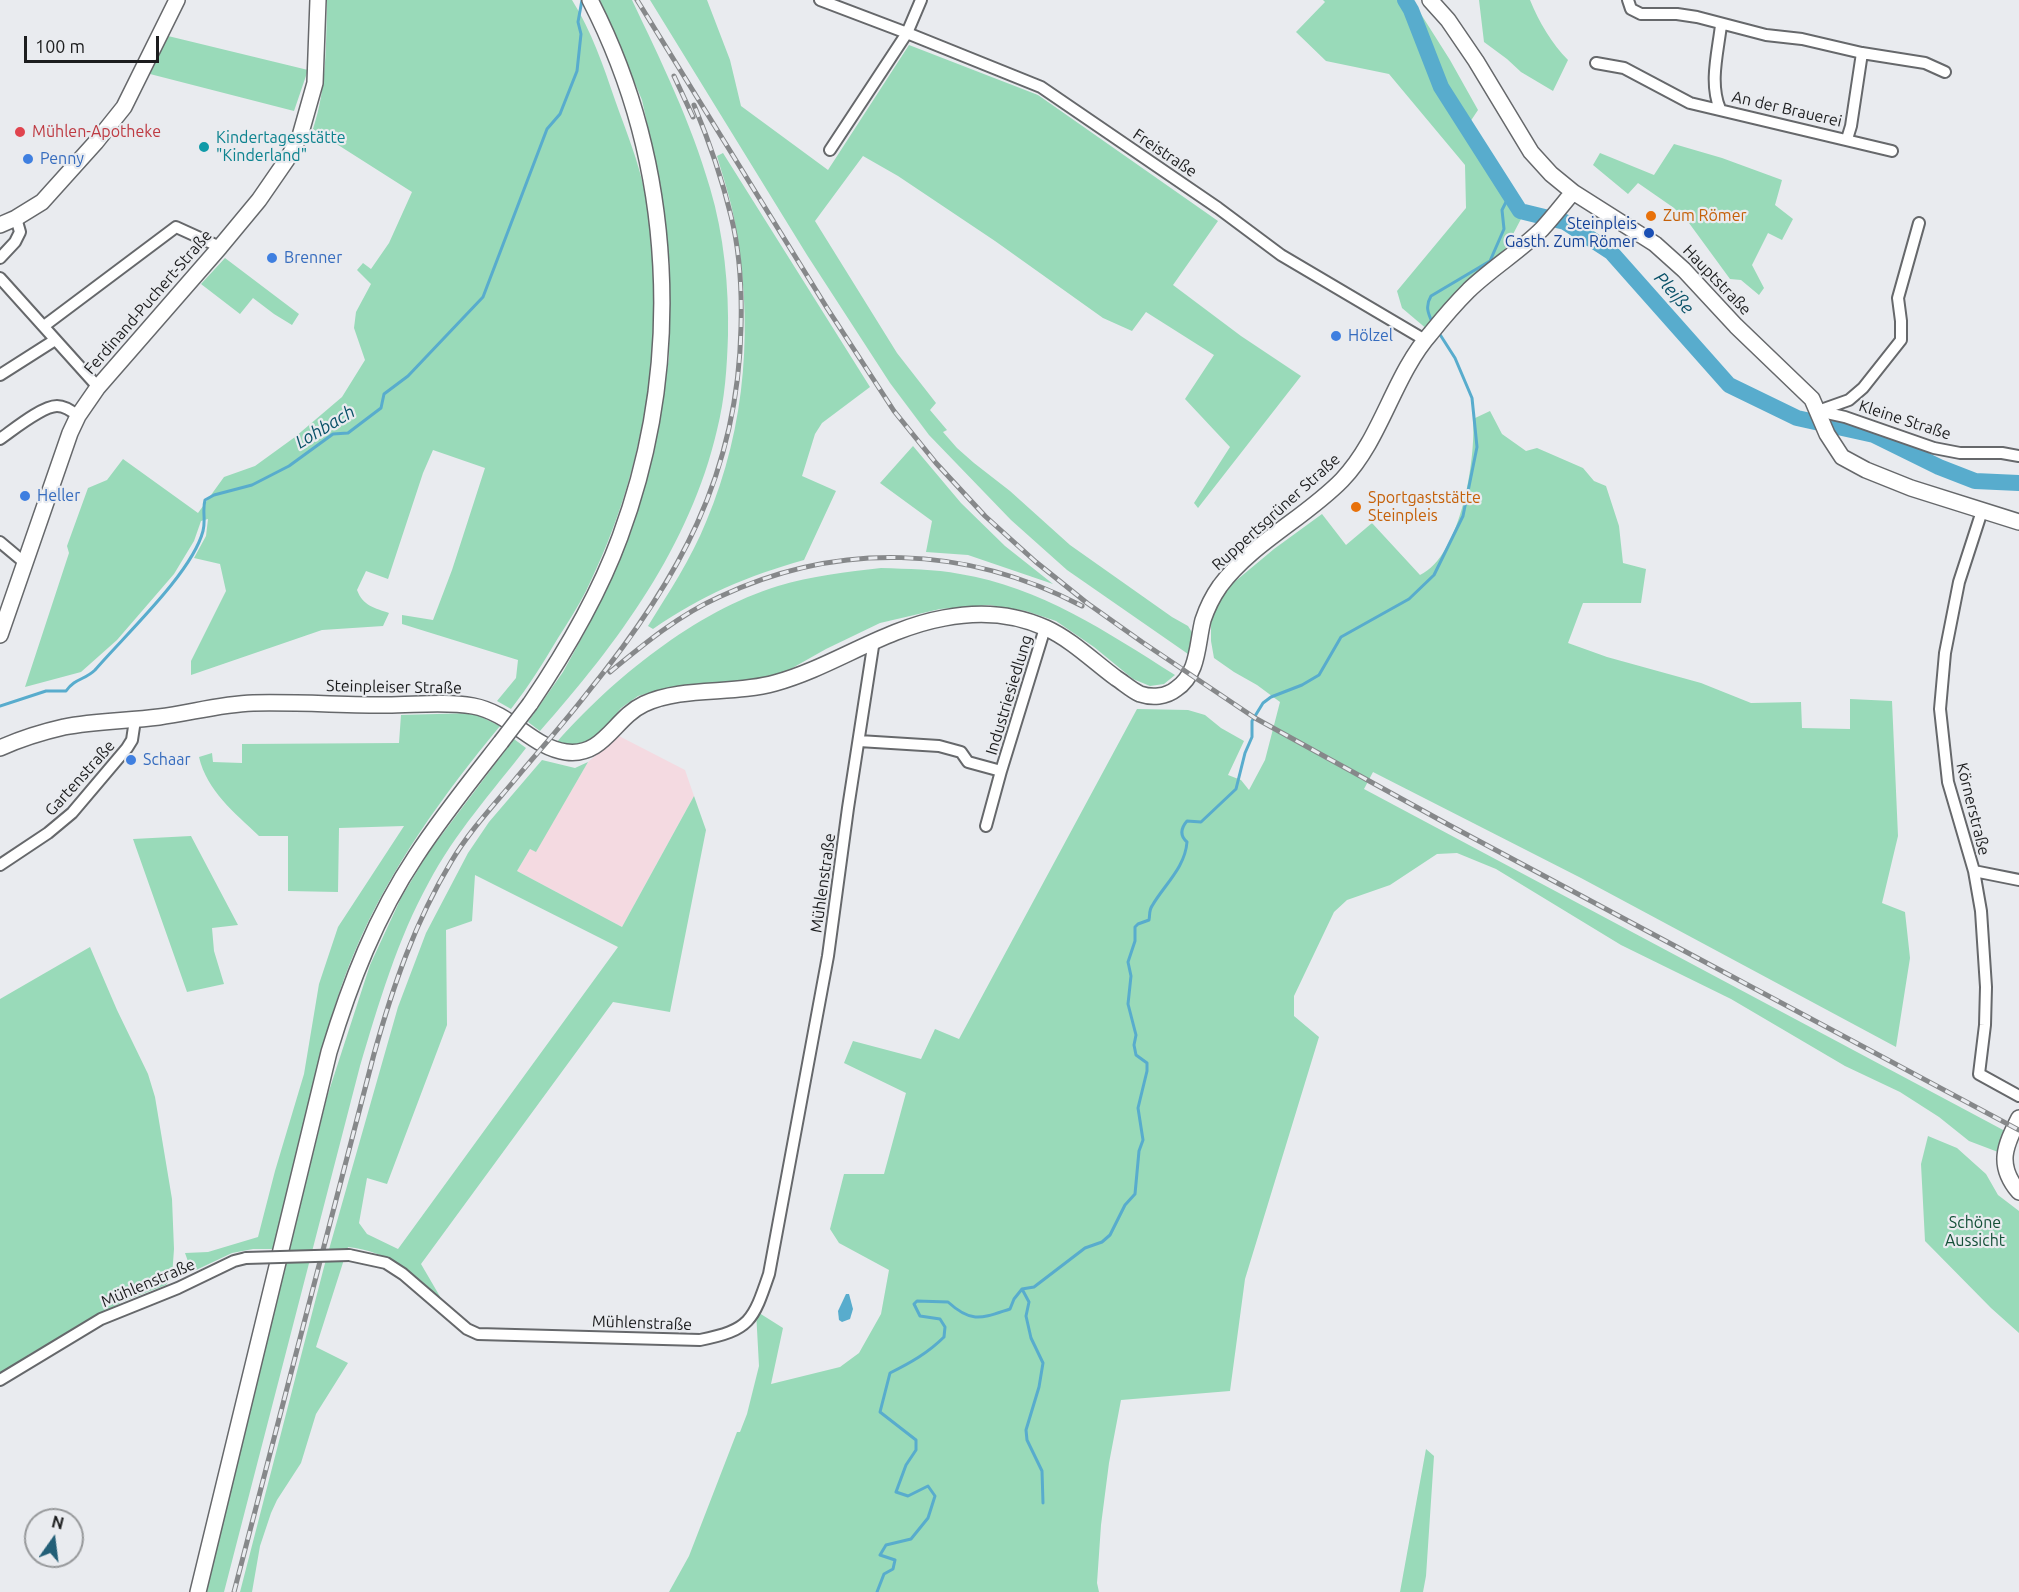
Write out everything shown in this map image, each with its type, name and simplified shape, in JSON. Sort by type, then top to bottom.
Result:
[{"type":"main road","points":[[0,225],[42,202],[124,107],[177,0]]},
{"type":"main road","name":"Ferdinand-Puchert-Straße","points":[[0,635],[70,433],[78,416],[98,387],[259,200],[300,136],[315,83],[318,0]]},
{"type":"main road","points":[[198,1592],[329,1052],[343,1007],[376,925],[405,873],[442,817],[530,704],[579,626],[602,581],[631,505],[652,425],[662,332],[660,253],[651,181],[642,136],[629,93],[608,38],[590,0]]},
{"type":"main road","name":"Hauptstraße","points":[[1430,0],[1476,61],[1531,152],[1551,174],[1573,192],[1655,244],[1684,270],[1736,326],[1812,399],[1827,434],[1842,457],[1866,470],[1911,488],[2019,522]]},
{"type":"main road","name":"Ruppertsgrüner Straße","points":[[1186,680],[1196,659],[1205,615],[1221,586],[1234,570],[1323,497],[1356,464],[1416,352],[1431,332],[1469,290],[1540,230],[1573,192]]},
{"type":"main road","name":"Steinpleiser Straße","points":[[0,748],[18,740],[64,727],[135,720],[250,703],[388,705],[454,703],[497,713],[548,746],[563,752],[578,753],[599,744],[629,712],[663,697],[737,691],[770,685],[797,676],[905,628],[940,618],[975,613],[1004,615],[1045,628],[1075,646],[1136,693],[1162,696],[1170,693],[1186,680]]},
{"type":"main road","points":[[2019,1118],[2007,1143],[2006,1170],[2019,1192]]},
{"type":"street","name":"Freistraße","points":[[820,0],[1041,87],[1218,208],[1281,255],[1414,332],[1431,332]]},
{"type":"street","points":[[830,150],[907,33],[921,0]]},
{"type":"street","points":[[1628,0],[1631,9],[1641,14],[1677,14],[1697,17],[1766,35],[1802,39],[1862,53],[1925,63],[1945,72]]},
{"type":"street","name":"An der Brauerei","points":[[1720,109],[1716,99],[1715,73],[1721,25]]},
{"type":"street","name":"An der Brauerei","points":[[1847,139],[1862,53]]},
{"type":"street","name":"An der Brauerei","points":[[1596,63],[1624,68],[1690,102],[1892,151]]},
{"type":"street","points":[[0,258],[15,242],[20,232],[16,218]]},
{"type":"street","points":[[1819,414],[1849,400],[1863,388],[1901,340],[1898,298],[1919,223]]},
{"type":"street","points":[[44,326],[176,227],[220,247]]},
{"type":"street","points":[[0,278],[98,387]]},
{"type":"street","points":[[0,375],[55,340]]},
{"type":"street","points":[[0,439],[52,407],[68,409],[78,416]]},
{"type":"street","name":"Kleine Straße","points":[[1819,414],[1845,417],[1934,448],[1960,453],[2002,453],[2019,456]]},
{"type":"street","name":"Körnerstraße","points":[[1982,511],[1959,582],[1945,653],[1940,710],[1948,782],[1974,871],[1981,911],[1986,987],[1985,1025],[1979,1074],[2019,1096]]},
{"type":"street","points":[[0,542],[25,563]]},
{"type":"street","name":"Industriesiedlung","points":[[986,826],[1045,628]]},
{"type":"street","name":"Mühlenstraße","points":[[0,1380],[101,1319],[178,1288],[234,1261],[246,1258],[349,1255],[386,1263],[403,1274],[467,1329],[478,1334],[699,1340],[726,1335],[743,1325],[756,1311],[770,1274],[828,956],[874,640]]},
{"type":"street","name":"Gartenstraße","points":[[0,865],[48,833],[72,813],[127,748],[132,740],[135,720]]},
{"type":"street","name":"Industriesiedlung","points":[[859,741],[939,746],[961,752],[968,762],[1001,771]]},
{"type":"street","points":[[1974,871],[2019,880]]},
{"type":"shaded area","points":[[619,736],[685,770],[694,796],[622,927],[517,871],[530,849],[536,851],[588,762]]},
{"type":"green space","points":[[327,0],[572,0],[585,24],[632,147],[645,194],[652,245],[653,347],[647,397],[638,447],[607,544],[576,609],[536,674],[511,709],[497,701],[516,678],[518,660],[402,624],[402,615],[433,620],[485,468],[433,450],[423,473],[388,579],[366,571],[357,590],[366,603],[389,613],[383,626],[322,630],[191,675],[191,661],[226,591],[220,564],[194,558],[206,536],[208,519],[201,521],[194,541],[174,574],[117,640],[81,672],[25,687],[69,553],[67,546],[88,488],[107,480],[123,459],[198,513],[224,477],[255,466],[295,437],[342,397],[365,360],[354,328],[356,312],[371,284],[357,270],[363,263],[371,269],[389,243],[412,192],[313,129],[323,81]]},
{"type":"green space","points":[[600,0],[632,0],[694,139],[715,206],[725,261],[728,317],[726,371],[720,418],[705,473],[670,553],[623,628],[569,698],[540,731],[528,722],[563,672],[585,632],[606,591],[631,532],[654,453],[669,358],[670,266],[660,183],[642,100]]},
{"type":"green space","points":[[650,0],[707,0],[730,60],[741,106],[828,170],[909,45],[1038,95],[1218,221],[1173,285],[1241,336],[1301,376],[1198,508],[1194,503],[1230,447],[1185,399],[1214,355],[1146,312],[1132,331],[1103,318],[995,241],[898,176],[863,156],[815,221],[897,353],[936,403],[930,410],[947,430],[943,432],[957,448],[1010,491],[1070,545],[1188,626],[1193,634],[1188,654],[1067,570],[1011,520],[929,435],[890,383],[807,255]]},
{"type":"green space","points":[[1323,0],[1412,0],[1478,110],[1468,125],[1521,219],[1502,255],[1428,330],[1402,308],[1397,291],[1466,208],[1465,165],[1389,74],[1326,61],[1296,32],[1325,2]]},
{"type":"green space","points":[[1479,0],[1530,0],[1546,32],[1568,60],[1553,91],[1521,72],[1484,42]]},
{"type":"green space","points":[[168,36],[308,70],[294,111],[150,74]]},
{"type":"green space","points":[[1674,144],[1722,158],[1782,180],[1775,205],[1793,219],[1782,240],[1768,233],[1752,265],[1764,288],[1759,295],[1741,280],[1730,279],[1689,223],[1674,208],[1638,183],[1628,194],[1593,165],[1600,153],[1654,175]]},
{"type":"green space","points":[[723,153],[870,387],[822,423],[815,434],[802,476],[836,491],[804,560],[763,573],[707,596],[653,629],[648,626],[687,562],[706,522],[720,486],[738,411],[745,334],[744,295],[734,218],[717,156]]},
{"type":"green space","points":[[225,258],[299,314],[292,325],[253,298],[240,314],[201,284]]},
{"type":"green space","points":[[1490,411],[1502,434],[1526,451],[1537,448],[1583,468],[1594,481],[1606,486],[1619,526],[1623,563],[1646,569],[1641,603],[1583,603],[1568,643],[1607,657],[1701,683],[1751,703],[1801,702],[1802,728],[1850,729],[1850,699],[1892,701],[1898,836],[1882,903],[1905,912],[1910,958],[1896,1047],[1581,878],[1373,772],[1364,789],[2005,1131],[1998,1152],[1969,1141],[1939,1117],[1900,1092],[1845,1066],[1731,999],[1621,945],[1496,869],[1457,853],[1437,854],[1390,885],[1347,900],[1334,912],[1294,996],[1294,1016],[1319,1037],[1245,1279],[1230,1391],[1121,1400],[1109,1463],[1101,1525],[1097,1583],[1099,1592],[669,1592],[689,1556],[737,1432],[740,1432],[747,1414],[759,1366],[756,1311],[783,1328],[771,1384],[840,1367],[859,1353],[881,1314],[889,1270],[839,1243],[830,1229],[844,1174],[884,1174],[906,1093],[844,1063],[853,1041],[921,1059],[935,1029],[959,1039],[1137,709],[1188,710],[1205,715],[1221,728],[1244,741],[1228,775],[1241,780],[1249,790],[1265,760],[1280,702],[1214,658],[1211,622],[1220,600],[1232,584],[1274,549],[1322,514],[1346,545],[1372,523],[1420,575],[1434,564],[1446,548],[1456,528],[1472,458],[1473,419]]},
{"type":"green space","points":[[913,446],[961,503],[1005,546],[1053,584],[968,555],[926,552],[932,521],[880,483]]},
{"type":"green space","points":[[881,568],[950,572],[1018,589],[1072,613],[1175,675],[1164,684],[1150,686],[1133,679],[1094,647],[1056,621],[1026,611],[989,605],[940,609],[880,623],[787,671],[761,681],[656,691],[638,696],[621,708],[607,726],[588,741],[572,745],[556,743],[578,719],[629,672],[686,630],[717,612],[747,597],[778,586],[829,575]]},
{"type":"green space","points":[[473,713],[500,726],[419,833],[384,891],[355,951],[330,1023],[273,1249],[253,1249],[232,1253],[194,1271],[185,1253],[208,1252],[258,1237],[304,1074],[319,984],[338,927],[404,826],[339,828],[338,892],[288,891],[288,836],[259,836],[215,791],[199,757],[212,753],[213,762],[242,763],[242,744],[399,743],[401,715]]},
{"type":"green space","points":[[514,739],[526,748],[439,864],[407,926],[390,972],[360,1066],[224,1592],[206,1592],[327,1097],[370,965],[401,898],[428,853]]},
{"type":"green space","points":[[542,760],[575,768],[588,762],[536,852],[530,849],[517,871],[622,927],[694,796],[706,830],[670,1012],[613,1002],[421,1264],[442,1300],[400,1265],[376,1253],[348,1247],[316,1347],[348,1363],[316,1414],[301,1463],[271,1513],[260,1546],[252,1592],[240,1592],[324,1267],[398,1007],[426,933],[468,853],[489,822]],"holes":[[[475,875],[618,947],[398,1249],[367,1234],[359,1223],[367,1178],[387,1184],[447,1025],[446,930],[472,921]]]},
{"type":"green space","points":[[191,836],[238,925],[212,928],[214,951],[224,984],[187,992],[133,839]]},
{"type":"green space","points":[[90,947],[148,1074],[155,1097],[172,1199],[174,1249],[172,1277],[166,1285],[124,1301],[28,1355],[33,1366],[0,1382],[0,999]]},
{"type":"green space","name":"Schöne Aussicht","points":[[1928,1136],[1957,1148],[1986,1174],[1998,1195],[2019,1211],[2019,1333],[1925,1241],[1921,1164]]},
{"type":"green space","points":[[1426,1449],[1434,1456],[1426,1576],[1423,1592],[1400,1592]]},
{"type":"water","points":[[846,1294],[849,1294],[853,1309],[850,1319],[842,1322],[839,1320],[838,1311]]},
{"type":"waterway","name":"Lohbach","points":[[0,706],[46,691],[66,691],[95,670],[186,566],[203,531],[205,500],[214,495],[252,485],[289,466],[333,434],[348,433],[381,408],[384,394],[408,376],[483,297],[547,129],[560,114],[577,71],[581,34],[578,22],[582,0]]},
{"type":"waterway","name":"Pleiße","points":[[1405,0],[1441,87],[1520,211],[1565,222],[1611,252],[1729,385],[1797,418],[1874,435],[1939,467],[1975,481],[2019,483]]},
{"type":"waterway","points":[[1432,322],[1428,312],[1431,296],[1490,261],[1504,229],[1502,210],[1509,196]]},
{"type":"waterway","points":[[877,1592],[884,1574],[893,1569],[895,1560],[880,1555],[886,1545],[911,1539],[928,1518],[935,1496],[928,1486],[908,1496],[896,1492],[906,1465],[916,1450],[916,1440],[880,1412],[890,1373],[932,1348],[944,1337],[945,1327],[940,1319],[920,1316],[914,1304],[917,1301],[948,1302],[964,1314],[978,1317],[1010,1309],[1022,1289],[1034,1287],[1085,1248],[1102,1242],[1110,1235],[1125,1205],[1135,1194],[1139,1151],[1143,1140],[1138,1108],[1147,1063],[1136,1055],[1134,1045],[1136,1035],[1128,1004],[1131,976],[1128,962],[1135,941],[1135,927],[1149,920],[1151,908],[1182,860],[1187,842],[1182,834],[1183,826],[1187,821],[1201,822],[1236,789],[1245,753],[1252,737],[1252,721],[1263,703],[1319,675],[1341,637],[1409,599],[1434,575],[1463,516],[1477,447],[1472,398],[1455,358],[1439,333]]},
{"type":"waterway","points":[[1022,1289],[1029,1302],[1026,1316],[1031,1338],[1043,1363],[1039,1387],[1026,1430],[1027,1440],[1042,1471],[1043,1503]]},
{"type":"railway","points":[[637,0],[827,308],[894,411],[936,463],[985,516],[1036,562],[1087,603],[1255,718],[1449,825],[2019,1130]]},
{"type":"railway","points":[[674,76],[693,117]]},
{"type":"railway","points":[[234,1592],[374,1054],[397,979],[416,931],[438,885],[465,841],[579,704],[649,609],[675,567],[697,523],[715,478],[728,431],[737,381],[741,286],[734,230],[727,202],[715,160],[694,105]]},
{"type":"railway","points":[[610,672],[676,621],[719,597],[764,579],[809,566],[855,559],[901,558],[947,562],[993,571],[1038,586],[1082,606]]},
{"type":"place","name":"Mühlen-Apotheke","points":[[20,132]]},
{"type":"place","name":"Kindertagesstätte \"Kinderland\"","points":[[204,147]]},
{"type":"place","name":"Penny","points":[[28,159]]},
{"type":"place","name":"Zum Römer","points":[[1651,216]]},
{"type":"place","name":"Steinpleis Gasth. Zum Römer","points":[[1649,233]]},
{"type":"place","name":"Brenner","points":[[272,258]]},
{"type":"place","name":"Hölzel","points":[[1336,336]]},
{"type":"place","name":"Heller","points":[[25,496]]},
{"type":"place","name":"Sportgaststätte Steinpleis","points":[[1356,507]]},
{"type":"place","name":"Schaar","points":[[131,760]]}]
